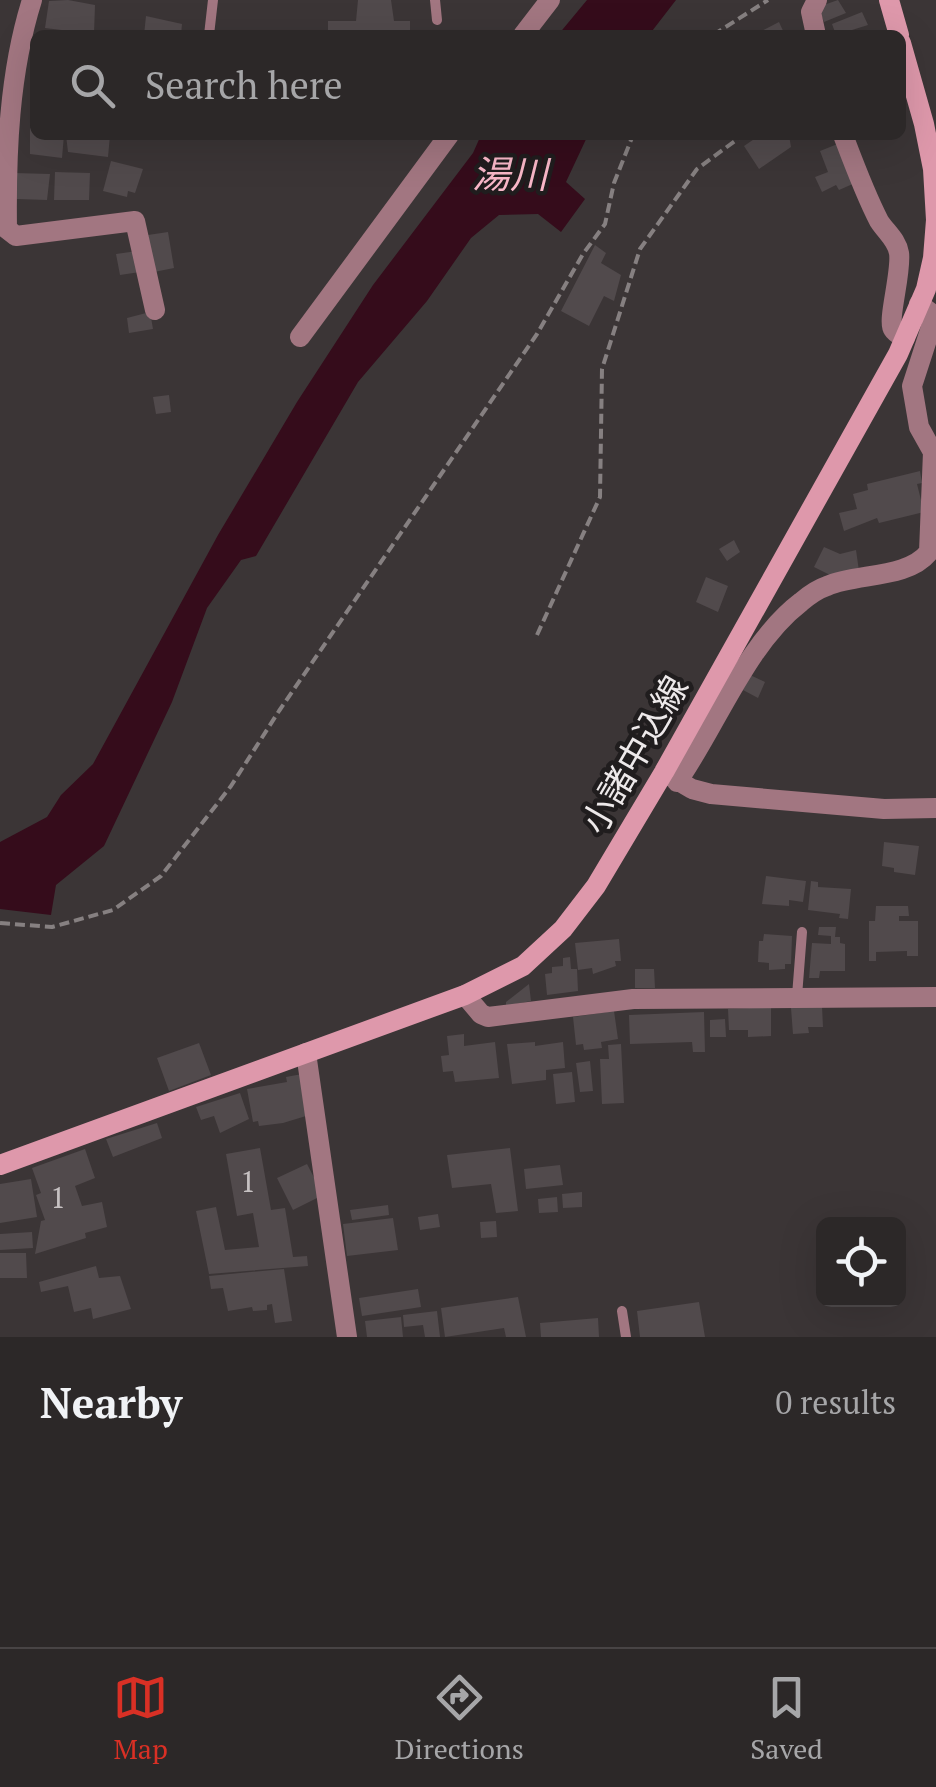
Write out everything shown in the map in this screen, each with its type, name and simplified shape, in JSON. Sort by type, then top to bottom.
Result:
[{"type":"main road","points":[[889,0],[898,30]]},
{"type":"main road","name":"小諸中込線","points":[[0,1166],[465,995],[523,966],[563,929],[671,777],[881,388],[919,304],[935,259],[936,220],[933,170],[906,62]]},
{"type":"street","points":[[32,0],[23,28],[6,154],[7,229],[16,236],[135,221],[155,310]]},
{"type":"street","points":[[527,30],[550,0]]},
{"type":"street","points":[[815,30],[811,12],[817,0]]},
{"type":"street","points":[[300,337],[445,140]]},
{"type":"street","points":[[845,140],[881,225],[899,253],[898,294],[891,308],[890,323],[892,330],[905,338]]},
{"type":"street","points":[[919,304],[931,313],[932,324],[912,386],[920,426],[933,452],[929,552],[922,562],[826,586],[784,616],[671,777],[692,790],[712,794],[884,809],[936,808]]},
{"type":"street","points":[[465,995],[480,1014],[488,1017],[633,998],[936,997]]},
{"type":"street","points":[[306,1053],[347,1337]]},
{"type":"lane","points":[[210,30],[213,0]]},
{"type":"lane","points":[[435,0],[436,20]]},
{"type":"lane","points":[[797,996],[802,932]]},
{"type":"lane","points":[[622,1311],[626,1337]]},
{"type":"path","points":[[720,30],[768,0]]},
{"type":"path","points":[[0,923],[52,927],[113,910],[162,876],[231,786],[537,334],[605,224],[630,140]]},
{"type":"path","points":[[538,635],[600,497],[602,369],[640,249],[697,169],[735,140]]},
{"type":"water","points":[[587,0],[676,0],[653,30],[562,30]]},
{"type":"water","name":"湯川","points":[[479,140],[586,140],[566,182],[585,199],[561,232],[538,214],[499,215],[471,238],[427,301],[358,382],[256,556],[241,560],[207,608],[172,702],[104,846],[56,885],[51,915],[0,909],[0,842],[47,817],[61,795],[93,764],[218,535],[297,402],[373,285]]},
{"type":"building","points":[[358,0],[391,0],[394,21],[410,21],[410,30],[328,30],[328,21],[356,21]]},
{"type":"building","points":[[838,0],[846,13],[824,22],[818,7]]},
{"type":"building","points":[[49,1],[95,5],[94,30],[45,28]]},
{"type":"building","points":[[862,12],[868,25],[834,30],[832,24]]},
{"type":"building","points":[[146,16],[182,24],[181,30],[145,30]]},
{"type":"building","points":[[779,22],[783,30],[764,30]]},
{"type":"building","points":[[30,140],[64,140],[62,158],[30,154]]},
{"type":"building","points":[[67,140],[110,140],[108,157],[68,152]]},
{"type":"building","points":[[753,140],[790,140],[791,147],[759,169],[744,146]]},
{"type":"building","points":[[840,143],[855,183],[839,190],[836,185],[822,192],[815,177],[828,172],[820,151]]},
{"type":"building","points":[[111,161],[143,169],[135,193],[128,191],[127,197],[103,191]]},
{"type":"building","points":[[55,172],[90,173],[89,200],[54,200]]},
{"type":"building","points":[[14,173],[50,174],[47,200],[17,199]]},
{"type":"building","points":[[168,232],[174,268],[154,272],[148,235]]},
{"type":"building","points":[[595,245],[606,253],[601,263],[621,275],[614,301],[604,296],[589,326],[561,311]]},
{"type":"building","points":[[137,251],[140,272],[120,275],[116,254]]},
{"type":"building","points":[[150,312],[153,329],[129,333],[127,318]]},
{"type":"building","points":[[169,395],[171,412],[156,414],[153,397]]},
{"type":"building","points":[[920,471],[922,483],[917,484],[924,512],[879,523],[877,518],[844,531],[839,513],[857,509],[853,494],[868,490],[867,484]]},
{"type":"building","points":[[734,540],[740,552],[727,561],[719,549]]},
{"type":"building","points":[[824,547],[840,554],[856,550],[859,571],[832,576],[814,567]]},
{"type":"building","points":[[706,577],[728,586],[718,612],[696,602]]},
{"type":"building","points":[[750,675],[765,682],[758,698],[743,690]]},
{"type":"building","points":[[884,842],[919,846],[915,875],[882,866]]},
{"type":"building","points":[[766,876],[806,881],[803,902],[789,900],[789,906],[762,904]]},
{"type":"building","points":[[811,881],[818,882],[818,887],[851,889],[848,919],[839,918],[840,914],[808,910]]},
{"type":"building","points":[[876,906],[908,906],[909,916],[899,916],[899,921],[918,921],[918,956],[907,956],[907,951],[876,952],[876,961],[869,961],[869,921],[875,921]]},
{"type":"building","points":[[819,927],[836,927],[835,937],[845,944],[845,971],[820,971],[819,978],[809,978],[812,943],[831,944],[831,936],[818,935]]},
{"type":"building","points":[[764,934],[792,936],[791,964],[785,964],[785,969],[769,970],[769,963],[758,962],[759,941],[763,941]]},
{"type":"building","points":[[619,939],[621,961],[615,961],[616,966],[593,974],[592,968],[578,970],[575,943]]},
{"type":"building","points":[[570,957],[571,969],[577,969],[578,991],[547,995],[545,974],[552,973],[552,967],[563,966],[563,958]]},
{"type":"building","points":[[635,969],[654,969],[655,988],[635,988]]},
{"type":"building","points":[[529,984],[531,1001],[506,1006],[506,1002]]},
{"type":"building","points":[[822,1006],[823,1027],[808,1027],[809,1033],[793,1034],[791,1008]]},
{"type":"building","points":[[771,1007],[771,1036],[748,1037],[748,1030],[729,1030],[728,1009]]},
{"type":"building","points":[[614,1011],[618,1039],[601,1042],[602,1048],[584,1050],[583,1044],[576,1045],[573,1017]]},
{"type":"building","points":[[704,1012],[705,1052],[693,1052],[692,1042],[630,1044],[629,1015]]},
{"type":"building","points":[[725,1019],[726,1037],[710,1037],[710,1020]]},
{"type":"building","points":[[464,1034],[464,1046],[495,1042],[499,1078],[455,1082],[453,1071],[443,1072],[441,1056],[449,1055],[447,1036]]},
{"type":"building","points":[[535,1042],[535,1046],[563,1042],[565,1068],[546,1070],[546,1080],[512,1084],[507,1044]]},
{"type":"building","points":[[199,1043],[211,1075],[169,1091],[157,1058]]},
{"type":"building","points":[[621,1044],[624,1103],[602,1104],[600,1059],[609,1059],[608,1045]]},
{"type":"building","points":[[590,1061],[593,1091],[580,1092],[576,1063]]},
{"type":"building","points":[[572,1072],[575,1102],[556,1104],[553,1074]]},
{"type":"building","points":[[302,1074],[306,1116],[259,1126],[258,1121],[253,1122],[247,1089],[287,1082],[286,1077]]},
{"type":"building","points":[[240,1093],[249,1119],[220,1133],[214,1116],[201,1120],[196,1107]]},
{"type":"building","points":[[157,1123],[162,1138],[113,1157],[106,1139]]},
{"type":"building","points":[[260,1148],[271,1210],[285,1208],[293,1257],[307,1256],[308,1266],[209,1274],[196,1211],[216,1207],[225,1250],[259,1247],[253,1213],[237,1216],[226,1154]]},
{"type":"building","points":[[510,1148],[518,1211],[496,1213],[491,1184],[452,1188],[447,1155]]},
{"type":"building","points":[[85,1149],[95,1178],[75,1186],[82,1206],[102,1202],[107,1227],[35,1254],[41,1221],[45,1220],[32,1168]]},
{"type":"building","points":[[307,1164],[323,1195],[293,1210],[277,1178]]},
{"type":"building","points":[[560,1165],[563,1185],[526,1189],[524,1169]]},
{"type":"building","points":[[31,1179],[37,1217],[0,1223],[0,1184]]},
{"type":"building","points":[[582,1192],[582,1207],[563,1208],[562,1194]]},
{"type":"building","points":[[557,1197],[558,1212],[539,1213],[538,1199]]},
{"type":"building","points":[[388,1205],[389,1215],[352,1220],[350,1210]]},
{"type":"building","points":[[438,1214],[440,1227],[420,1230],[418,1217]]},
{"type":"building","points":[[393,1218],[398,1250],[347,1256],[343,1224]]},
{"type":"building","points":[[496,1221],[497,1237],[481,1238],[480,1222]]},
{"type":"building","points":[[32,1232],[33,1248],[0,1250],[0,1234]]},
{"type":"building","points":[[0,1253],[26,1253],[27,1278],[0,1278]]},
{"type":"building","points":[[96,1266],[99,1278],[120,1276],[131,1309],[93,1319],[91,1308],[74,1312],[68,1286],[41,1292],[39,1282]]},
{"type":"building","points":[[284,1269],[292,1321],[275,1323],[272,1304],[267,1305],[267,1310],[253,1311],[252,1307],[228,1311],[223,1288],[211,1289],[209,1276]]},
{"type":"building","points":[[418,1289],[421,1307],[362,1316],[359,1298]]},
{"type":"building","points":[[518,1297],[526,1337],[506,1337],[504,1328],[445,1337],[441,1308]]},
{"type":"building","points":[[699,1302],[705,1337],[640,1337],[637,1311]]},
{"type":"building","points":[[437,1311],[440,1337],[425,1337],[423,1325],[404,1327],[403,1315]]},
{"type":"building","points":[[401,1317],[403,1337],[367,1337],[365,1321]]},
{"type":"building","points":[[598,1318],[599,1337],[541,1337],[540,1323]]}]
